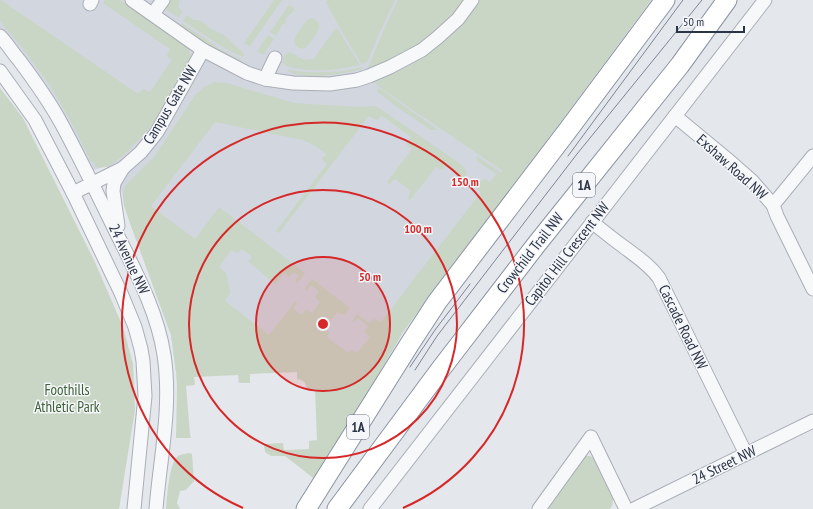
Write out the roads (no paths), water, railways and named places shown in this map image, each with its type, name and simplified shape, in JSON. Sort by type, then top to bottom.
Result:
[{"type":"highway","name":"1A","points":[[306,509],[437,302],[665,0]]},
{"type":"highway","name":"Crowchild Trail NW","points":[[337,509],[449,358],[536,245],[680,65],[727,0]]},
{"type":"street","points":[[132,0],[203,50],[247,72],[265,79],[293,83],[330,84],[357,80],[369,76],[390,67],[427,46],[458,19],[472,0]]},
{"type":"street","points":[[153,14],[163,0]]},
{"type":"street","name":"Capitol Hill Crescent NW","points":[[370,509],[765,0]]},
{"type":"street","name":"24 Avenue NW","points":[[0,36],[31,77],[60,122],[121,241],[151,307],[164,354],[167,378],[167,402],[156,509]]},
{"type":"street","name":"Campus Gate NW","points":[[73,193],[122,168],[141,152],[152,139],[174,103],[203,50]]},
{"type":"street","points":[[265,79],[275,58]]},
{"type":"street","name":"24 Avenue NW","points":[[0,71],[35,120],[122,293],[135,327],[141,349],[145,396],[134,509]]},
{"type":"street","name":"Exshaw Road NW","points":[[675,116],[752,181],[773,205],[813,289]]},
{"type":"street","points":[[773,205],[813,156]]},
{"type":"street","points":[[121,241],[113,191],[114,183],[122,168]]},
{"type":"street","name":"Cascade Road NW","points":[[592,222],[646,263],[659,278],[746,454]]},
{"type":"street","name":"24 Street NW","points":[[634,509],[813,421]]},
{"type":"street","points":[[539,509],[591,438],[626,509]]},
{"type":"tram line","points":[[568,156],[683,0]]},
{"type":"tram line","points":[[415,370],[437,336],[577,154],[702,0]]},
{"type":"tram line","points":[[410,367],[435,330],[470,284]]},
{"type":"park label","name":"Foothills Athletic Park","points":[[67,398]]}]
